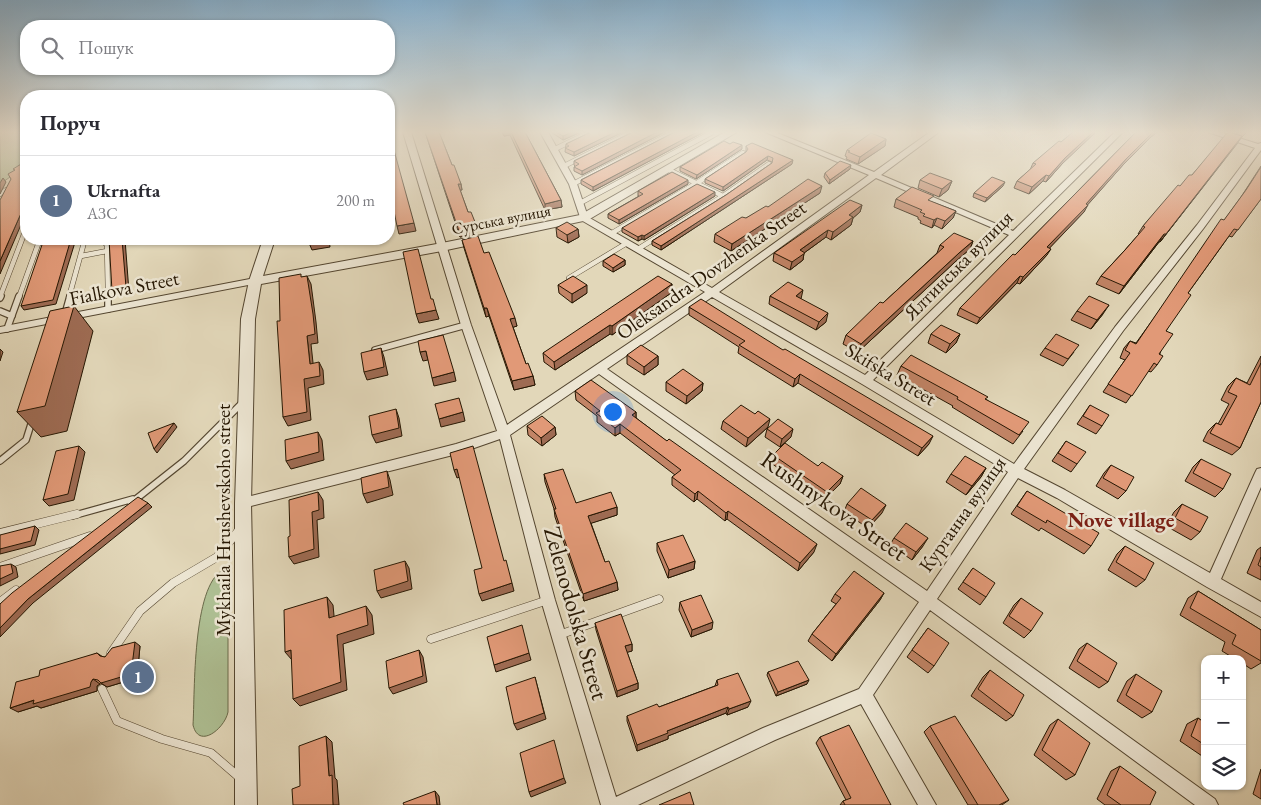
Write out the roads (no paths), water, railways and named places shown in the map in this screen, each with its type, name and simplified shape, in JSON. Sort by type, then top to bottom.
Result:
[{"type":"street","name":"Zelenodolska Street","points":[[419,170],[466,325],[504,433],[548,600],[610,805]]},
{"type":"street","points":[[566,170],[573,184],[584,218]]},
{"type":"street","name":"Сурська вулиця","points":[[255,281],[442,247],[584,218],[665,170]]},
{"type":"street","points":[[862,170],[1013,234]]},
{"type":"street","name":"Oleksandra Dovzhenka Street","points":[[504,433],[711,293],[883,170]]},
{"type":"street","name":"Ялтинська вулиця","points":[[866,381],[1080,170]]},
{"type":"street","name":"Курганна вулиця","points":[[864,694],[1016,471],[1119,329],[1243,170]]},
{"type":"street","name":"Skifska Street","points":[[584,218],[866,381],[1016,471],[1061,494],[1261,610]]},
{"type":"street","name":"Mykhaila Hrushevskoho street","points":[[246,805],[243,503],[244,400],[248,319],[255,281],[267,245]]},
{"type":"street","name":"Fialkova Street","points":[[4,329],[63,321],[108,309],[255,281]]},
{"type":"street","name":"Rushnykova Street","points":[[600,369],[928,600],[1210,805]]},
{"type":"street","points":[[243,503],[457,449],[504,433]]},
{"type":"street","points":[[1212,583],[1261,473]]},
{"type":"street","points":[[619,805],[769,734],[864,694],[927,805]]},
{"type":"lane","points":[[573,184],[601,170]]},
{"type":"lane","points":[[580,203],[646,170]]},
{"type":"lane","points":[[667,170],[724,196]]},
{"type":"lane","points":[[612,234],[718,170]]},
{"type":"lane","points":[[638,249],[724,196],[761,170]]},
{"type":"lane","points":[[0,203],[10,182]]},
{"type":"lane","points":[[0,194],[6,190]]},
{"type":"lane","points":[[569,278],[627,243]]},
{"type":"lane","points":[[0,298],[20,245]]},
{"type":"lane","points":[[4,329],[12,316],[38,245]]},
{"type":"lane","points":[[63,321],[84,245]]},
{"type":"lane","points":[[107,245],[108,309]]},
{"type":"lane","points":[[81,256],[107,251]]},
{"type":"lane","points":[[0,310],[12,316]]},
{"type":"lane","points":[[370,352],[466,325]]},
{"type":"lane","points":[[124,508],[184,461],[244,400]]},
{"type":"lane","points":[[0,461],[26,440],[34,412]]},
{"type":"lane","points":[[0,533],[138,498]]},
{"type":"lane","points":[[109,656],[140,611],[173,584],[217,557],[244,524]]},
{"type":"lane","points":[[68,552],[97,530]]},
{"type":"lane","points":[[0,567],[90,536]]},
{"type":"lane","points":[[0,602],[22,585]]},
{"type":"lane","points":[[431,639],[548,600]]},
{"type":"lane","points":[[559,635],[659,600]]},
{"type":"lane","points":[[102,689],[117,721],[162,739],[211,753],[246,783]]},
{"type":"place","name":"Ukrnafta","points":[[138,677]]},
{"type":"district","name":"Nove village","points":[[1121,520]]}]
